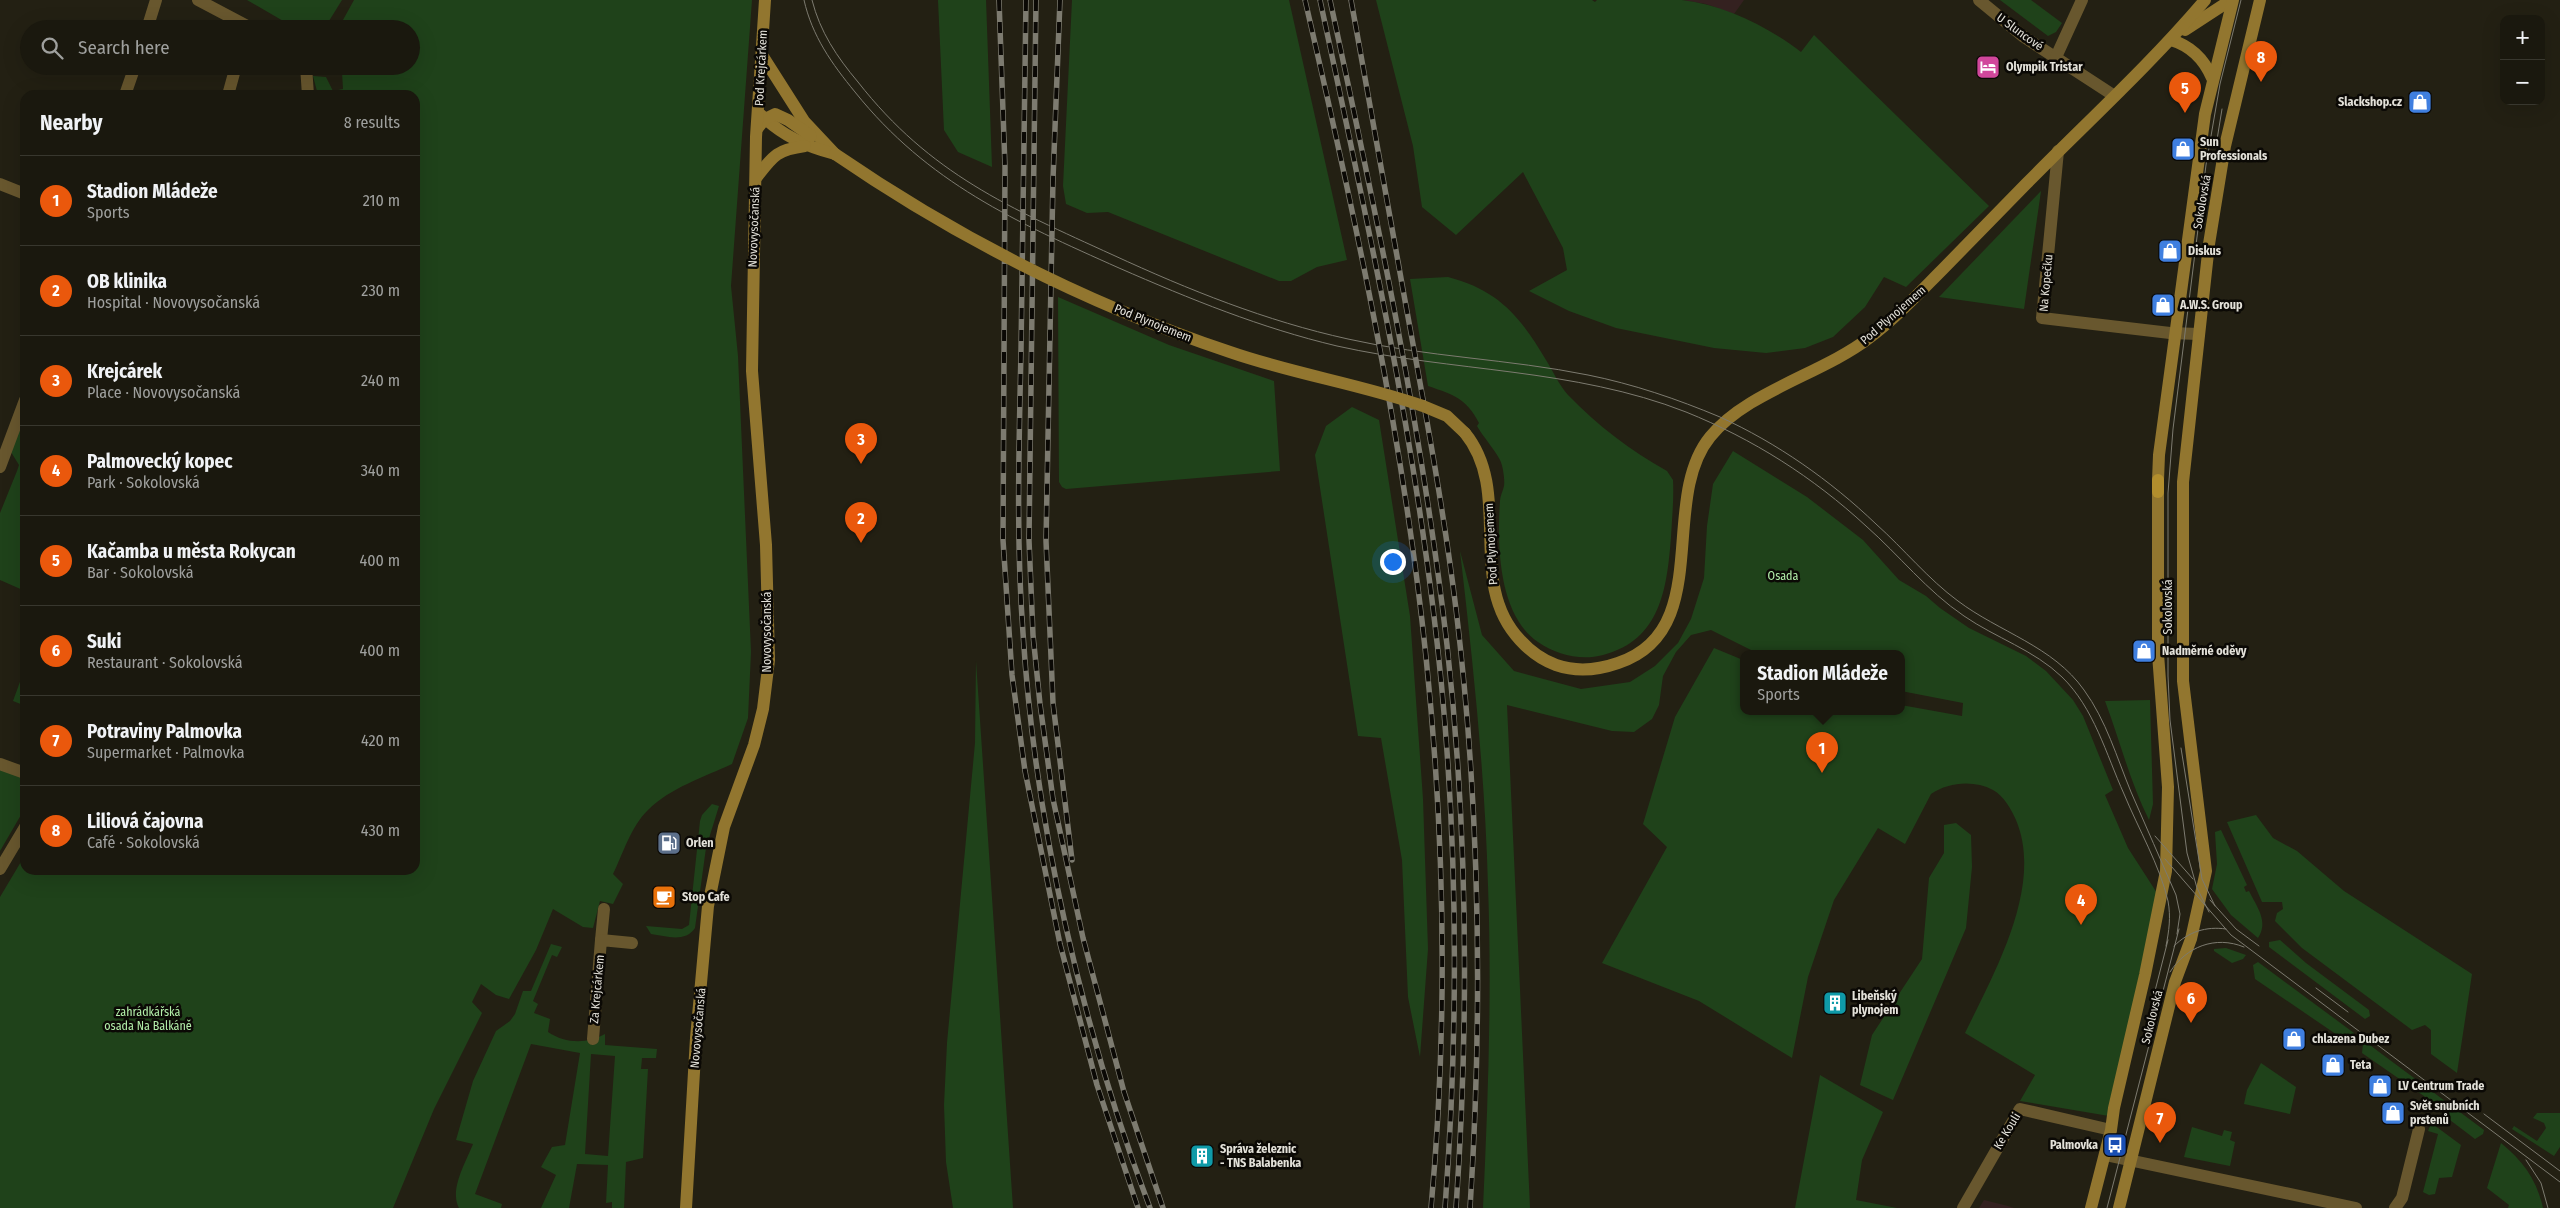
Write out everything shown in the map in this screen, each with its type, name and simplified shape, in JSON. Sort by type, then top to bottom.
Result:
[{"type":"main road","name":"Pod Krejcárkem","points":[[759,124],[765,0]]},
{"type":"main road","name":"Pod Plynojemem","points":[[835,154],[896,195],[948,225],[1019,262],[1118,308],[1244,357],[1423,406],[1446,416],[1465,433],[1477,449],[1486,475],[1489,493],[1493,584],[1500,611],[1510,628],[1531,651],[1557,665],[1586,669],[1624,661],[1649,644],[1662,628],[1671,610],[1680,579],[1688,488],[1695,462],[1709,438],[1730,418],[1748,405],[1832,362],[1869,339],[1908,305],[2113,95],[2171,40],[2206,0]]},
{"type":"main road","name":"Pod Plynojemem","points":[[2171,40],[2232,0]]},
{"type":"main road","name":"Sokolovská","points":[[2092,1208],[2111,1130],[2114,1108],[2145,975],[2166,871],[2168,787],[2158,654],[2159,455],[2172,333],[2201,143],[2212,78],[2232,0]]},
{"type":"main road","name":"Sokolovská","points":[[2119,1208],[2175,982],[2193,933],[2206,872],[2205,851],[2186,722],[2182,663],[2183,482],[2208,244],[2225,146],[2260,0]]},
{"type":"main road","points":[[2171,40],[2195,52],[2203,61],[2212,78]]},
{"type":"main road","points":[[762,55],[804,121],[835,154]]},
{"type":"main road","points":[[759,124],[775,114],[788,120],[835,154]]},
{"type":"main road","points":[[759,124],[777,130],[805,146],[835,154]]},
{"type":"main road","name":"Novovysočanská","points":[[686,1208],[696,1038],[708,906],[724,827],[754,746],[763,709],[769,660],[766,545],[752,371],[759,124]]},
{"type":"main road","points":[[756,178],[769,161],[783,149],[805,146]]},
{"type":"street","points":[[150,20],[156,0]]},
{"type":"street","points":[[198,0],[234,20]]},
{"type":"street","name":"U Sluncové","points":[[1979,0],[2024,37],[2113,95]]},
{"type":"street","points":[[2056,57],[2082,0]]},
{"type":"street","points":[[128,90],[132,75]]},
{"type":"street","points":[[229,90],[234,75]]},
{"type":"street","points":[[307,75],[308,90]]},
{"type":"street","name":"Na Kopečku","points":[[2058,151],[2042,318],[2172,333],[2199,334]]},
{"type":"street","points":[[0,184],[20,192]]},
{"type":"street","points":[[1,464],[20,413]]},
{"type":"street","points":[[0,764],[20,771]]},
{"type":"street","points":[[0,869],[20,835]]},
{"type":"street","name":"Za Krejcárkem","points":[[593,1039],[604,909]]},
{"type":"street","name":"Za Krejcárkem","points":[[601,940],[632,943]]},
{"type":"street","name":"Ke Kouli","points":[[1963,1208],[2020,1109],[2111,1130]]},
{"type":"street","points":[[2395,1208],[2402,1198],[2420,1129]]},
{"type":"street","points":[[2105,1156],[2356,1208]]},
{"type":"shaded area","points":[[1682,0],[1744,0],[1734,14],[1706,4]]},
{"type":"shaded area","points":[[1984,1200],[2008,1206],[2014,1208],[1979,1208]]},
{"type":"green space","points":[[247,0],[342,0],[330,20],[281,20]]},
{"type":"green space","name":"zahrádkářská osada Na Balkáně","points":[[354,0],[752,0],[731,286],[738,356],[751,652],[748,718],[732,764],[666,795],[642,817],[632,832],[613,874],[623,884],[613,904],[600,901],[593,928],[583,927],[553,909],[536,950],[509,999],[496,995],[481,984],[472,1002],[482,1013],[434,1109],[393,1208],[0,1208],[0,897],[20,863],[20,875],[420,875],[420,90],[338,90],[343,89],[342,75],[420,75],[420,20],[343,20]]},
{"type":"green space","points":[[938,0],[986,0],[992,167],[958,152],[944,130]]},
{"type":"green space","points":[[1072,0],[1289,0],[1347,260],[1317,267],[1291,281],[1279,281],[1108,212],[1087,213],[1066,204],[1063,186]]},
{"type":"green space","points":[[1376,0],[1592,0],[1595,2],[1597,0],[1682,0],[1714,7],[1744,18],[1759,25],[1801,52],[1814,35],[1989,206],[1906,287],[1884,277],[1865,307],[1833,337],[1805,348],[1766,353],[1714,348],[1616,328],[1569,311],[1529,291],[1567,270],[1563,248],[1523,172],[1456,235],[1422,207],[1413,146]]},
{"type":"green space","points":[[2000,0],[2031,0],[2062,23],[2056,32],[2048,36]]},
{"type":"green space","points":[[313,76],[326,77],[332,90],[317,90]]},
{"type":"green space","points":[[2041,191],[2024,309],[1939,297]]},
{"type":"green space","points":[[1448,277],[1481,289],[1506,307],[1527,330],[1568,395],[1615,437],[1667,471],[1673,480],[1671,537],[1663,593],[1649,625],[1638,637],[1622,648],[1595,657],[1569,656],[1545,647],[1538,642],[1525,630],[1515,615],[1503,578],[1500,557],[1500,497],[1504,488],[1504,473],[1501,463],[1477,426],[1479,423],[1469,408],[1458,398],[1428,386],[1410,279]]},
{"type":"green space","points":[[1058,297],[1169,345],[1274,381],[1280,471],[1066,489],[1062,487],[1059,482]]},
{"type":"green space","points":[[1352,407],[1379,420],[1410,616],[1423,799],[1428,949],[1420,1057],[1408,997],[1402,860],[1381,738],[1358,736],[1315,455],[1326,426]]},
{"type":"green space","points":[[20,426],[20,589],[0,580],[0,513],[19,465],[11,452]]},
{"type":"green space","name":"Osada","points":[[1733,451],[1807,497],[1863,540],[1899,580],[1926,596],[1969,628],[2026,656],[2046,671],[2073,700],[2083,716],[2113,790],[2105,795],[2128,848],[2157,893],[2109,1116],[2020,1101],[2035,1075],[1965,1033],[1989,984],[2012,929],[2020,901],[2024,873],[2023,846],[2016,820],[2004,799],[1986,787],[1970,784],[1954,785],[1931,794],[1905,844],[1878,828],[1834,900],[1808,977],[1792,1058],[1699,1001],[1602,963],[1667,847],[1643,824],[1675,717],[1714,648],[1740,659],[1740,715],[1905,715],[1905,706],[1962,716],[1963,703],[1905,692],[1905,650],[1751,650],[1711,630],[1691,635],[1676,652],[1663,676],[1659,705],[1652,719],[1634,732],[1612,731],[1507,705],[1530,1208],[1483,1208],[1489,1047],[1488,886],[1481,760],[1460,551],[1482,635],[1514,671],[1581,689],[1630,682],[1655,666],[1678,643],[1691,619],[1704,578],[1707,526],[1713,484]]},
{"type":"green space","points":[[976,661],[1013,1208],[953,1208],[946,1162],[944,1105],[947,1043],[975,743]]},
{"type":"green space","points":[[20,682],[20,704],[13,701]]},
{"type":"green space","points":[[2150,700],[2153,804],[2149,820],[2142,806],[2105,701]]},
{"type":"green space","points":[[0,769],[20,775],[20,817],[0,851]]},
{"type":"green space","points":[[712,804],[719,806],[706,848],[695,928],[691,933],[681,937],[651,934],[646,926],[682,929],[689,925],[700,821],[702,815]]},
{"type":"green space","points":[[2256,815],[2273,838],[2297,851],[2344,891],[2472,974],[2457,1073],[2431,1054],[2431,1030],[2425,1025],[2412,1030],[2302,948],[2275,921],[2277,913],[2283,909],[2282,902],[2262,902],[2227,822]]},
{"type":"green space","points":[[1956,823],[1971,835],[1972,867],[1966,928],[1893,1100],[1860,1085],[1872,1035],[1922,959],[1929,878],[1944,853],[1944,825]]},
{"type":"green space","points":[[2221,830],[2247,885],[2244,887],[2246,892],[2249,891],[2261,914],[2262,926],[2258,938],[2231,915],[2212,889],[2217,864],[2215,832]]},
{"type":"green space","points":[[2280,940],[2306,963],[2369,1010],[2370,1016],[2365,1019],[2269,947],[2269,942]]},
{"type":"green space","points":[[551,944],[562,947],[557,957],[552,955],[533,1001],[538,1004],[534,1013],[550,1019],[548,1032],[569,1041],[591,1040],[605,1034],[605,1045],[657,1049],[656,1058],[642,1058],[641,1069],[648,1069],[643,1158],[626,1162],[624,1208],[612,1208],[612,1202],[606,1203],[608,1165],[577,1164],[569,1208],[541,1208],[556,1175],[541,1167],[552,1147],[565,1145],[580,1053],[531,1044],[475,1194],[502,1204],[501,1208],[459,1208],[456,1201],[457,1185],[473,1144],[456,1140],[473,1081],[496,1031],[510,1021],[515,1014],[523,991],[531,991]],"holes":[[[591,1054],[615,1056],[608,1156],[585,1154]]]},
{"type":"green space","points":[[2226,948],[2246,955],[2243,959],[2232,963],[2214,951],[2214,949]]},
{"type":"green space","points":[[2258,962],[2354,1033],[2353,1039],[2346,1041],[2255,979],[2253,965]]},
{"type":"green space","points":[[2367,1043],[2484,1130],[2483,1134],[2475,1139],[2446,1117],[2447,1112],[2362,1053],[2363,1044]]},
{"type":"green space","points":[[2261,1063],[2296,1087],[2290,1114],[2244,1104],[2247,1090]]},
{"type":"green space","points":[[1820,1075],[1883,1112],[1862,1160],[1856,1200],[1897,1208],[1795,1208]]},
{"type":"green space","points":[[2537,1113],[2560,1113],[2560,1147],[2554,1156],[2512,1129],[2514,1126],[2537,1141],[2546,1128],[2544,1123],[2533,1118]]},
{"type":"green space","points":[[2434,1125],[2461,1145],[2452,1177],[2439,1178],[2435,1194],[2429,1195],[2423,1192],[2438,1134],[2428,1131],[2430,1126]]},
{"type":"green space","points":[[2192,1127],[2222,1136],[2224,1130],[2232,1132],[2230,1140],[2235,1142],[2230,1166],[2184,1157]]},
{"type":"green space","points":[[2501,1143],[2528,1172],[2537,1189],[2543,1208],[2508,1208],[2509,1205],[2487,1188]]},
{"type":"tram line","points":[[804,0],[812,26],[838,71],[883,124],[943,176],[1009,216],[1045,234],[1199,302],[1253,322],[1309,339],[1381,354],[1557,379],[1601,387],[1644,398],[1686,412],[1735,434],[1781,461],[1825,491],[1866,526],[1925,584],[1951,606],[1976,624],[2039,659],[2062,677],[2073,689],[2091,717],[2160,874],[2169,907],[2166,946]]},
{"type":"tram line","points":[[812,0],[815,12],[830,44],[843,63],[885,114],[914,141],[943,165],[974,185],[1006,204],[1075,238],[1199,292],[1258,314],[1317,332],[1408,350],[1558,370],[1622,383],[1655,393],[1688,404],[1741,427],[1802,464],[1840,492],[1926,574],[1958,601],[2057,662],[2084,690],[2105,726],[2131,792],[2176,895],[2180,914],[2177,934]]},
{"type":"tram line","points":[[2209,912],[2197,888],[2187,853],[2170,720],[2168,676],[2168,493],[2173,429],[2206,165],[2220,84],[2241,0]]},
{"type":"tram line","points":[[2216,146],[2222,109]]},
{"type":"tram line","points":[[2181,748],[2202,879],[2215,906]]},
{"type":"tram line","points":[[2155,836],[2193,879]]},
{"type":"tram line","points":[[2165,859],[2231,935],[2560,1182]]},
{"type":"tram line","points":[[2210,900],[2236,929],[2259,946]]},
{"type":"tram line","points":[[2107,1208],[2179,929]]},
{"type":"tram line","points":[[2174,946],[2185,937],[2204,929],[2226,929]]},
{"type":"tram line","points":[[2144,1034],[2168,940]]},
{"type":"tram line","points":[[2170,972],[2184,956],[2202,946],[2222,942],[2244,947]]},
{"type":"tram line","points":[[2316,988],[2348,1012]]},
{"type":"tram line","points":[[2484,1114],[2560,1171]]},
{"type":"tram line","points":[[2526,1160],[2541,1183],[2548,1208]]},
{"type":"railway","points":[[999,0],[1005,167],[1003,540],[1012,675],[1025,771],[1060,944],[1097,1085],[1138,1208]]},
{"type":"railway","points":[[1026,0],[1019,527],[1021,598],[1029,705],[1038,779],[1051,852],[1083,998],[1103,1070],[1150,1208]]},
{"type":"railway","points":[[1036,0],[1029,540],[1033,635],[1040,704],[1053,799],[1083,938],[1124,1092],[1163,1208]]},
{"type":"railway","points":[[1060,0],[1053,179],[1046,541],[1053,703],[1072,860]]},
{"type":"railway","points":[[1305,0],[1342,163],[1376,327],[1404,491],[1426,657],[1437,795],[1442,932],[1440,1070],[1431,1208]]},
{"type":"railway","points":[[1320,0],[1398,379],[1423,532],[1441,683],[1448,758],[1454,908],[1453,1058],[1445,1208]]},
{"type":"railway","points":[[1330,0],[1381,240],[1411,402],[1425,483],[1447,645],[1454,715],[1463,856],[1463,1067],[1456,1208]]},
{"type":"railway","points":[[1351,0],[1439,491],[1451,570],[1464,684],[1474,833],[1478,983],[1477,1058],[1470,1208]]},
{"type":"place","name":"Olympik Tristar","points":[[1988,67]]},
{"type":"place","name":"Liliová čajovna","points":[[2261,82]]},
{"type":"place","name":"Slackshop.cz","points":[[2420,102]]},
{"type":"place","name":"Kačamba u města Rokycan","points":[[2185,113]]},
{"type":"place","name":"Sun Professionals","points":[[2183,149]]},
{"type":"place","name":"Diskus","points":[[2170,251]]},
{"type":"place","name":"A.W.S. Group","points":[[2163,305]]},
{"type":"place","name":"Krejcárek","points":[[861,464]]},
{"type":"place","name":"OB klinika","points":[[861,543]]},
{"type":"place","name":"Nadměrné oděvy","points":[[2144,651]]},
{"type":"place","name":"Stadion Mládeže","points":[[1822,773]]},
{"type":"place","name":"Orlen","points":[[669,843]]},
{"type":"place","name":"Stop Cafe","points":[[664,897]]},
{"type":"place","name":"Palmovecký kopec","points":[[2081,925]]},
{"type":"place","name":"Libeňský plynojem","points":[[1835,1003]]},
{"type":"place","name":"Suki","points":[[2191,1023]]},
{"type":"place","name":"chlazena Dubez","points":[[2294,1039]]},
{"type":"place","name":"Teta","points":[[2333,1065]]},
{"type":"place","name":"LV Centrum Trade","points":[[2380,1086]]},
{"type":"place","name":"Svět snubních prstenů","points":[[2393,1113]]},
{"type":"place","name":"Potraviny Palmovka","points":[[2160,1143]]},
{"type":"place","name":"Palmovka","points":[[2115,1145]]},
{"type":"place","name":"Správa železnic - TNS Balabenka","points":[[1202,1156]]}]
